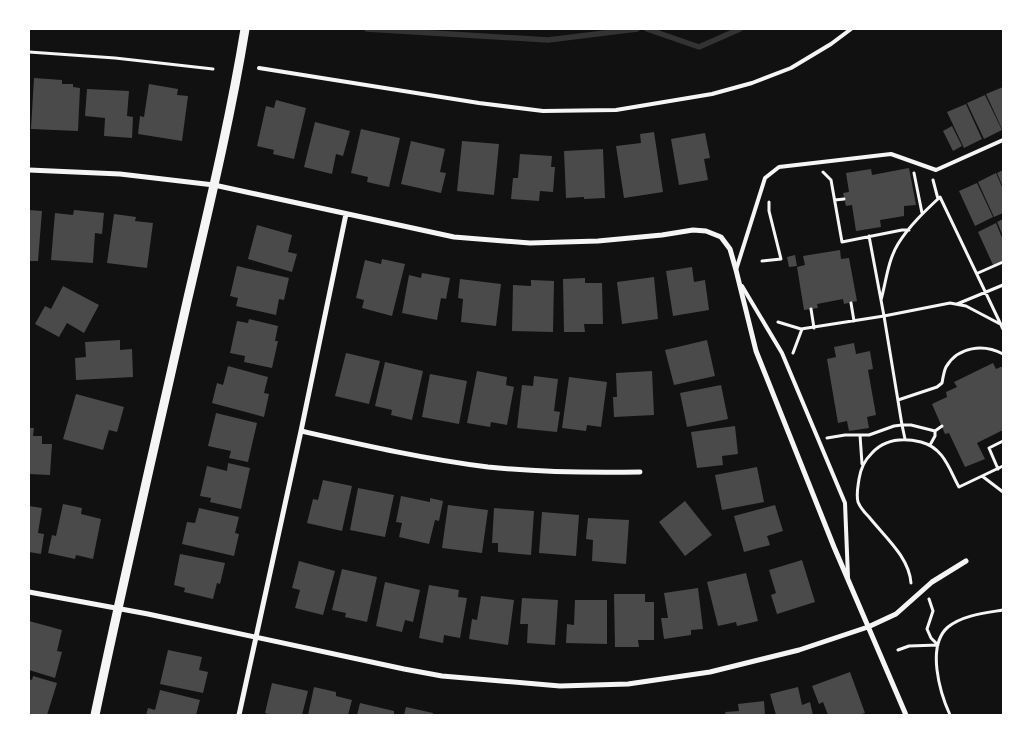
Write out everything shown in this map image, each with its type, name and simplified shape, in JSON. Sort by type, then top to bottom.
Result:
[{"type":"street","points":[[95,715],[214,185],[238,72],[245,29]]},
{"type":"street","points":[[29,170],[120,174],[214,185],[454,237],[530,242],[598,241],[693,230],[706,231],[721,237],[730,249],[756,351],[848,579],[906,715]]},
{"type":"street","points":[[238,715],[301,431],[346,214]]},
{"type":"street","points":[[301,431],[415,456],[488,467],[570,473],[640,472]]},
{"type":"street","points":[[29,592],[118,607],[442,676],[560,686],[628,684],[710,672],[799,650],[868,627],[896,614],[932,582],[966,561]]},
{"type":"lane","points":[[259,68],[479,103],[544,111],[616,110],[712,94],[752,83],[791,68],[831,44],[851,29]]},
{"type":"lane","points":[[736,270],[765,178],[779,168],[891,154],[936,170],[1003,140]]},
{"type":"lane","points":[[739,282],[782,353],[844,502],[848,579]]},
{"type":"path","points":[[29,52],[115,58],[213,69]]},
{"type":"path","points":[[815,173],[824,172],[831,180],[842,242],[908,230]]},
{"type":"path","points":[[762,261],[781,259],[769,211],[769,196]]},
{"type":"path","points":[[881,300],[898,244],[917,219],[940,197],[978,273],[1002,327]]},
{"type":"path","points":[[835,200],[844,199]]},
{"type":"path","points":[[870,236],[902,426],[906,439]]},
{"type":"path","points":[[978,273],[1003,262]]},
{"type":"path","points":[[956,305],[1003,285]]},
{"type":"path","points":[[851,302],[854,321]]},
{"type":"path","points":[[778,322],[802,329],[814,328],[950,304],[966,306],[1002,327]]},
{"type":"path","points":[[811,309],[814,328]]},
{"type":"path","points":[[792,356],[802,329]]},
{"type":"path","points":[[898,400],[942,383],[945,369],[952,359],[963,352],[978,347],[993,349],[1003,354]]},
{"type":"path","points":[[826,438],[845,435],[868,436],[894,426],[911,425],[935,431],[942,426]]},
{"type":"path","points":[[930,445],[935,436],[935,431]]},
{"type":"path","points":[[860,435],[862,465],[857,489],[858,503],[907,565],[911,583]]},
{"type":"path","points":[[862,465],[876,448],[886,443],[906,439],[930,445],[944,457],[959,487],[1003,466]]},
{"type":"path","points":[[998,469],[988,448],[1003,441]]},
{"type":"path","points":[[982,476],[1003,492]]},
{"type":"path","points":[[929,599],[933,611],[927,629],[930,638],[938,645]]},
{"type":"path","points":[[950,715],[945,704],[938,674],[938,645],[946,630],[954,623],[980,614],[1003,610]]},
{"type":"path","points":[[898,650],[914,646],[938,645]]},
{"type":"building","points":[[34,78],[62,80],[62,84],[73,84],[73,87],[80,88],[78,131],[31,129]]},
{"type":"building","points":[[149,84],[178,89],[177,95],[188,96],[182,141],[138,134],[140,116],[144,117]]},
{"type":"building","points":[[1003,87],[1003,131],[986,94]]},
{"type":"building","points":[[87,89],[129,91],[127,116],[133,117],[132,138],[104,136],[105,118],[85,116]]},
{"type":"building","points":[[985,95],[1002,130],[984,139],[967,103]]},
{"type":"building","points":[[276,100],[306,108],[294,159],[273,154],[274,150],[257,146],[266,106],[274,108]]},
{"type":"building","points":[[966,104],[982,139],[964,148],[947,112]]},
{"type":"building","points":[[315,122],[350,131],[343,156],[336,154],[332,174],[304,167]]},
{"type":"building","points":[[952,126],[962,146],[953,151],[943,131]]},
{"type":"building","points":[[361,129],[400,138],[389,187],[367,182],[368,177],[351,173]]},
{"type":"building","points":[[654,132],[663,192],[624,198],[616,146],[641,143],[640,134]]},
{"type":"building","points":[[705,133],[710,158],[704,159],[708,180],[679,185],[671,139]]},
{"type":"building","points":[[411,141],[445,149],[440,172],[446,173],[441,193],[401,184]]},
{"type":"building","points":[[462,141],[499,144],[494,195],[457,191]]},
{"type":"building","points":[[603,149],[605,198],[566,198],[564,151]]},
{"type":"building","points":[[520,154],[552,156],[551,167],[555,167],[553,192],[540,191],[539,201],[511,199],[513,178],[518,178]]},
{"type":"building","points":[[909,168],[916,205],[904,206],[904,216],[880,220],[881,227],[856,231],[852,205],[846,206],[843,193],[849,192],[846,173],[871,169],[872,175]]},
{"type":"building","points":[[1003,170],[1003,187],[997,173]]},
{"type":"building","points":[[996,173],[1003,189],[1003,213],[994,217],[978,182]]},
{"type":"building","points":[[977,183],[993,217],[975,226],[959,191]]},
{"type":"building","points":[[29,210],[42,211],[38,261],[29,261]]},
{"type":"building","points":[[74,210],[104,213],[102,234],[95,233],[93,263],[51,260],[55,213],[73,215]]},
{"type":"building","points":[[114,214],[136,217],[135,221],[153,223],[147,268],[107,263]]},
{"type":"building","points":[[1003,219],[1003,236],[997,222]]},
{"type":"building","points":[[996,223],[1003,240],[1003,262],[994,267],[978,232]]},
{"type":"building","points":[[257,225],[292,235],[288,252],[297,254],[292,272],[248,259]]},
{"type":"building","points":[[840,250],[841,259],[849,258],[857,301],[844,304],[843,299],[817,304],[818,308],[804,310],[797,267],[805,265],[803,256]]},
{"type":"building","points":[[795,255],[797,266],[789,267],[787,257]]},
{"type":"building","points":[[382,259],[405,264],[392,316],[362,308],[364,300],[356,298],[365,260],[381,264]]},
{"type":"building","points":[[237,266],[289,278],[284,300],[279,299],[276,315],[236,306],[238,298],[230,296]]},
{"type":"building","points":[[692,267],[694,282],[705,280],[709,310],[673,316],[666,271]]},
{"type":"building","points":[[422,273],[450,278],[446,299],[441,298],[437,320],[402,313],[409,275],[421,278]]},
{"type":"building","points":[[654,277],[658,319],[622,324],[617,282]]},
{"type":"building","points":[[585,278],[585,283],[602,283],[603,324],[584,324],[585,332],[564,332],[563,279]]},
{"type":"building","points":[[460,279],[501,284],[496,326],[461,322],[463,299],[458,298]]},
{"type":"building","points":[[531,280],[554,281],[553,332],[512,331],[513,285],[531,286]]},
{"type":"building","points":[[63,286],[99,305],[84,333],[67,323],[59,337],[35,324],[45,306],[51,309]]},
{"type":"building","points":[[249,319],[278,326],[275,341],[278,341],[272,368],[244,362],[245,356],[230,353],[237,321],[248,323]]},
{"type":"building","points":[[120,340],[120,350],[132,349],[133,377],[76,380],[75,358],[86,357],[85,342]]},
{"type":"building","points":[[707,340],[715,376],[674,385],[665,350]]},
{"type":"building","points":[[854,343],[856,354],[870,351],[873,369],[868,370],[876,415],[867,417],[869,428],[849,431],[847,421],[838,423],[827,359],[836,357],[834,347]]},
{"type":"building","points":[[346,353],[380,361],[369,404],[335,396]]},
{"type":"building","points":[[385,362],[423,371],[412,420],[391,415],[392,410],[375,406]]},
{"type":"building","points":[[993,363],[996,369],[1003,366],[1003,430],[977,443],[985,459],[965,467],[949,433],[945,434],[932,404],[947,397],[946,392],[957,387],[954,382]]},
{"type":"building","points":[[228,366],[268,377],[264,393],[269,394],[264,417],[212,403],[217,383],[223,385]]},
{"type":"building","points":[[477,371],[507,377],[506,385],[514,387],[507,425],[491,422],[490,427],[467,423]]},
{"type":"building","points":[[652,371],[654,415],[614,417],[613,397],[617,397],[616,373]]},
{"type":"building","points":[[430,374],[467,381],[459,424],[422,417]]},
{"type":"building","points":[[534,376],[558,379],[554,411],[560,412],[557,432],[517,428],[522,385],[533,386]]},
{"type":"building","points":[[569,377],[607,382],[601,427],[587,425],[586,431],[562,428]]},
{"type":"building","points":[[721,385],[728,419],[687,427],[680,393]]},
{"type":"building","points":[[76,394],[124,407],[117,432],[109,430],[103,450],[63,439]]},
{"type":"building","points":[[216,413],[257,423],[248,462],[229,458],[231,451],[208,446]]},
{"type":"building","points":[[735,426],[738,454],[722,456],[723,465],[697,468],[691,432]]},
{"type":"building","points":[[29,428],[34,428],[33,436],[42,436],[42,444],[52,444],[50,475],[29,474]]},
{"type":"building","points":[[228,463],[250,468],[241,509],[210,502],[211,498],[200,496],[207,466],[227,471]]},
{"type":"building","points":[[757,467],[764,502],[722,510],[715,475]]},
{"type":"building","points":[[323,480],[352,486],[342,531],[307,523],[313,499],[318,500]]},
{"type":"building","points":[[358,488],[394,495],[385,537],[350,530]]},
{"type":"building","points":[[401,496],[430,502],[430,498],[443,501],[439,521],[435,520],[429,544],[399,537],[402,523],[396,522]]},
{"type":"building","points":[[685,501],[712,535],[685,556],[659,522]]},
{"type":"building","points":[[63,504],[82,508],[81,514],[101,519],[93,559],[76,555],[75,559],[48,553],[52,535],[56,536]]},
{"type":"building","points":[[448,505],[488,510],[482,553],[442,548]]},
{"type":"building","points":[[775,505],[783,531],[767,536],[770,545],[744,552],[734,516]]},
{"type":"building","points":[[29,506],[42,508],[38,533],[44,534],[41,554],[29,552]]},
{"type":"building","points":[[199,508],[239,517],[235,533],[239,534],[234,556],[182,544],[187,522],[195,523]]},
{"type":"building","points":[[494,508],[534,511],[531,555],[498,552],[498,543],[492,543]]},
{"type":"building","points":[[542,512],[579,515],[576,556],[539,553]]},
{"type":"building","points":[[588,518],[629,520],[626,564],[592,561],[593,540],[586,539]]},
{"type":"building","points":[[180,554],[225,563],[220,584],[217,583],[213,599],[184,592],[185,588],[174,585]]},
{"type":"building","points":[[802,560],[815,602],[777,614],[771,595],[776,593],[769,570]]},
{"type":"building","points":[[299,561],[335,571],[323,615],[295,608],[300,590],[292,588]]},
{"type":"building","points":[[342,569],[377,577],[367,622],[345,617],[346,613],[332,610]]},
{"type":"building","points":[[746,573],[758,621],[737,626],[736,622],[718,626],[707,582]]},
{"type":"building","points":[[385,582],[420,590],[413,622],[405,620],[402,632],[376,626]]},
{"type":"building","points":[[429,585],[459,590],[458,597],[467,598],[460,638],[444,635],[443,643],[419,638]]},
{"type":"building","points":[[698,588],[703,629],[691,630],[691,635],[664,639],[661,618],[668,618],[664,593]]},
{"type":"building","points":[[614,594],[645,594],[645,602],[654,602],[654,640],[638,640],[639,647],[615,647]]},
{"type":"building","points":[[481,596],[514,600],[508,645],[469,639],[472,619],[477,620]]},
{"type":"building","points":[[522,598],[558,600],[555,645],[527,643],[528,624],[520,624]]},
{"type":"building","points":[[575,600],[607,600],[607,644],[566,643],[567,624],[574,625]]},
{"type":"building","points":[[29,621],[62,630],[57,651],[62,652],[55,678],[29,670]]},
{"type":"building","points":[[168,650],[202,657],[199,670],[208,672],[203,693],[160,684]]},
{"type":"building","points":[[850,672],[865,713],[858,715],[828,715],[823,702],[819,704],[812,686]]},
{"type":"building","points":[[33,676],[57,683],[47,715],[29,715],[29,679],[32,680]]},
{"type":"building","points":[[272,683],[308,691],[302,715],[270,715],[265,713]]},
{"type":"building","points":[[314,687],[336,692],[336,696],[352,700],[348,715],[308,715]]},
{"type":"building","points":[[798,687],[802,705],[810,702],[813,715],[776,715],[770,694]]},
{"type":"building","points":[[160,690],[200,700],[196,715],[146,715],[148,708],[155,710]]},
{"type":"building","points":[[764,701],[765,715],[726,715],[725,712],[739,711],[738,704]]},
{"type":"building","points":[[360,703],[394,711],[394,715],[357,715]]},
{"type":"building","points":[[406,707],[433,713],[433,715],[404,715]]},
{"type":"waterway","points":[[367,29],[548,40],[637,29]]},
{"type":"waterway","points":[[647,29],[699,47],[740,29]]}]
